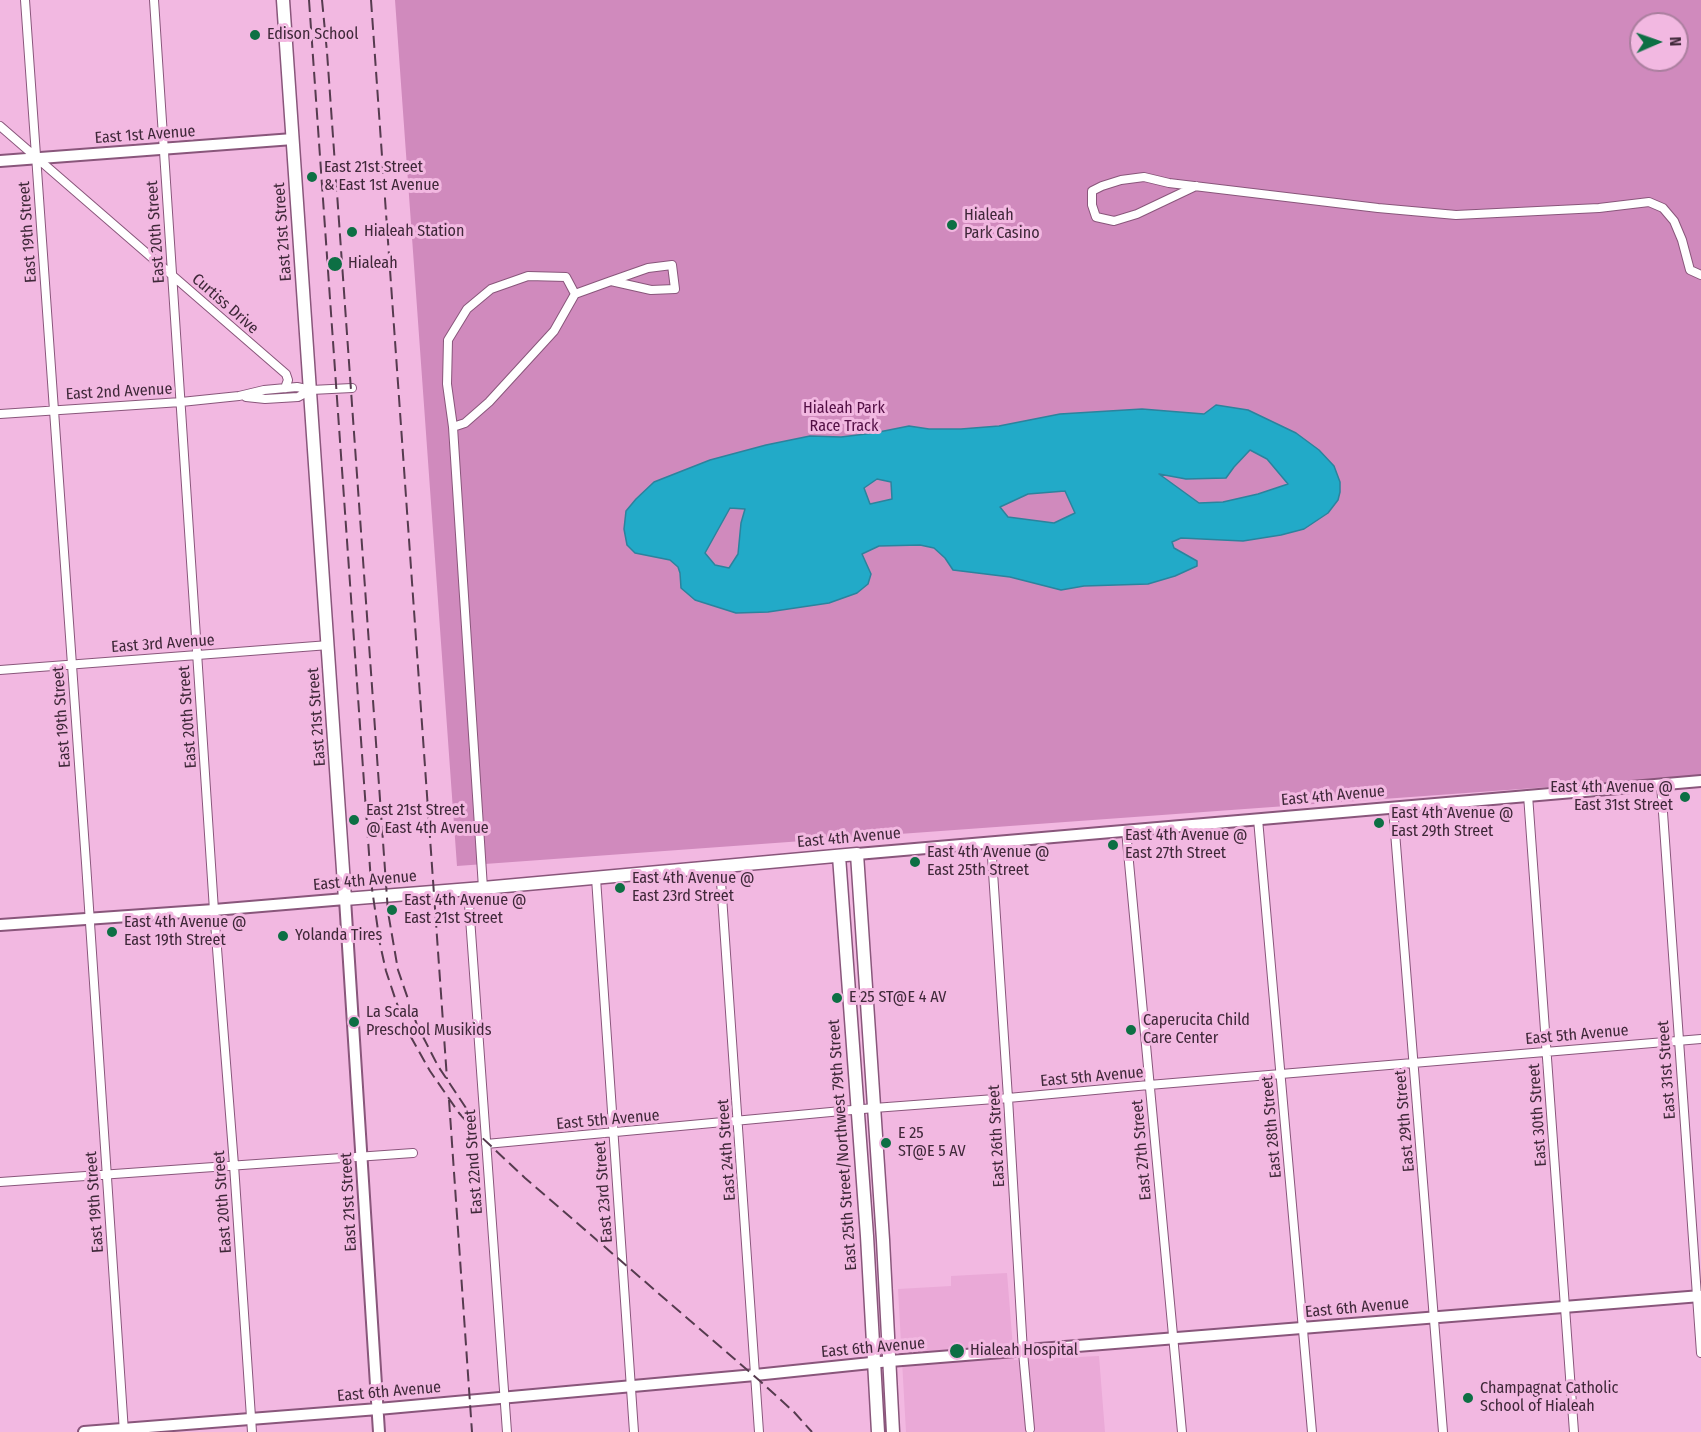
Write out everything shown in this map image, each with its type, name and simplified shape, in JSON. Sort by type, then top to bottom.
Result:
[{"type":"main road","name":"East 21st Street","points":[[283,0],[345,899]]},
{"type":"main road","name":"East 4th Avenue","points":[[345,899],[468,890],[857,854]]},
{"type":"main road","name":"East 25th Street/Northwest 79th Street","points":[[857,854],[893,1432]]},
{"type":"main road","name":"East 25th Street/Northwest 79th Street","points":[[839,856],[878,1432]]},
{"type":"street","name":"East 19th Street","points":[[25,0],[124,1430]]},
{"type":"street","name":"East 20th Street","points":[[154,0],[214,910],[252,1432]]},
{"type":"street","name":"Curtiss Drive","points":[[0,126],[286,374],[288,380],[285,388]]},
{"type":"street","name":"East 1st Avenue","points":[[0,161],[293,139]]},
{"type":"street","points":[[1196,186],[1137,214],[1114,221],[1096,217],[1092,205],[1092,191],[1120,180],[1144,177],[1169,183],[1196,186],[1378,208],[1456,214],[1599,208],[1649,202],[1664,208],[1674,221],[1690,270],[1701,274]]},
{"type":"street","points":[[453,427],[465,423],[528,362],[554,332],[575,294],[610,281],[648,268],[672,265],[675,289],[651,290],[610,281]]},
{"type":"street","points":[[483,888],[453,427],[447,384],[448,340],[467,309],[491,289],[528,276],[566,277],[575,294]]},
{"type":"street","name":"East 2nd Avenue","points":[[0,414],[181,402],[297,387],[311,390]]},
{"type":"street","points":[[311,390],[352,388]]},
{"type":"street","name":"East 2nd Avenue","points":[[239,396],[265,399],[298,397],[311,390]]},
{"type":"street","name":"East 3rd Avenue","points":[[0,670],[329,645]]},
{"type":"street","name":"East 4th Avenue","points":[[857,854],[1701,780]]},
{"type":"street","name":"East 31st Street","points":[[1661,784],[1699,1296],[1701,1353]]},
{"type":"street","name":"East 30th Street","points":[[1528,795],[1574,1432]]},
{"type":"street","name":"East 29th Street","points":[[1393,807],[1443,1432]]},
{"type":"street","name":"East 28th Street","points":[[1258,819],[1312,1432]]},
{"type":"street","name":"East 27th Street","points":[[1126,830],[1182,1432]]},
{"type":"street","name":"East 26th Street","points":[[991,842],[1029,1429]]},
{"type":"street","name":"East 24th Street","points":[[720,867],[759,1432]]},
{"type":"street","name":"East 23rd Street","points":[[596,878],[634,1432]]},
{"type":"street","name":"East 22nd Street","points":[[468,890],[507,1432]]},
{"type":"street","name":"East 4th Avenue","points":[[0,925],[345,899]]},
{"type":"street","name":"East 21st Street","points":[[345,899],[379,1432]]},
{"type":"street","name":"East 5th Avenue","points":[[486,1144],[874,1108],[1701,1039]]},
{"type":"street","points":[[0,1182],[413,1153]]},
{"type":"street","name":"East 6th Avenue","points":[[84,1432],[378,1409],[890,1361],[1699,1296]]},
{"type":"shaded area","name":"Hialeah Hospital","points":[[1007,1273],[1014,1360],[1099,1356],[1105,1432],[906,1432],[898,1289],[951,1286],[951,1276]]},
{"type":"green space","name":"Hialeah Park Race Track","points":[[395,0],[1701,0],[1701,776],[457,866]]},
{"type":"water","points":[[1216,405],[1248,410],[1296,433],[1319,450],[1334,466],[1340,482],[1338,500],[1328,513],[1304,529],[1281,535],[1243,541],[1181,538],[1172,542],[1174,548],[1197,561],[1197,566],[1175,576],[1148,584],[1084,586],[1061,590],[1010,577],[953,570],[934,548],[920,545],[879,546],[862,554],[871,574],[868,584],[857,593],[829,603],[768,612],[736,613],[695,600],[681,588],[678,567],[670,560],[635,553],[627,545],[624,529],[626,511],[654,482],[710,460],[766,445],[810,436],[841,437],[909,426],[929,429],[961,429],[999,426],[1060,414],[1142,409],[1204,414]],"holes":[[[1250,450],[1267,459],[1288,484],[1223,502],[1199,503],[1159,474],[1186,479],[1226,478]],[[877,479],[891,482],[892,499],[870,504],[864,488]],[[1065,491],[1075,513],[1054,523],[1008,517],[1000,507],[1028,494]],[[730,508],[745,509],[741,523],[738,554],[729,568],[715,565],[705,553]]]},
{"type":"railway","points":[[309,0],[371,882],[380,944],[396,1001],[407,1030],[430,1071],[459,1113],[476,1132],[525,1178],[760,1381],[812,1432]]},
{"type":"railway","points":[[322,0],[388,912],[398,970],[417,1025],[438,1066],[466,1108]]},
{"type":"railway","points":[[371,0],[447,1079]]},
{"type":"railway","points":[[449,1100],[472,1432]]},
{"type":"place","name":"Edison School","points":[[255,35]]},
{"type":"place","name":"East 21st Street & East 1st Avenue","points":[[312,177]]},
{"type":"place","name":"Hialeah Park Casino","points":[[952,225]]},
{"type":"place","name":"Hialeah Station","points":[[352,232]]},
{"type":"place","name":"Hialeah","points":[[335,264]]},
{"type":"place","name":"East 4th Avenue @ East 31st Street","points":[[1685,797]]},
{"type":"place","name":"East 21st Street @ East 4th Avenue","points":[[354,820]]},
{"type":"place","name":"East 4th Avenue @ East 29th Street","points":[[1379,823]]},
{"type":"place","name":"East 4th Avenue @ East 27th Street","points":[[1113,845]]},
{"type":"place","name":"East 4th Avenue @ East 25th Street","points":[[915,862]]},
{"type":"place","name":"East 4th Avenue @ East 23rd Street","points":[[620,888]]},
{"type":"place","name":"East 4th Avenue @ East 21st Street","points":[[392,910]]},
{"type":"place","name":"East 4th Avenue @ East 19th Street","points":[[112,932]]},
{"type":"place","name":"Yolanda Tires","points":[[283,936]]},
{"type":"place","name":"E 25 ST@E 4 AV","points":[[837,998]]},
{"type":"place","name":"La Scala Preschool Musikids","points":[[354,1022]]},
{"type":"place","name":"Caperucita Child Care Center","points":[[1131,1030]]},
{"type":"place","name":"E 25 ST@E 5 AV","points":[[886,1143]]},
{"type":"place","name":"Hialeah Hospital","points":[[957,1351]]},
{"type":"place","name":"Champagnat Catholic School of Hialeah","points":[[1468,1398]]}]
